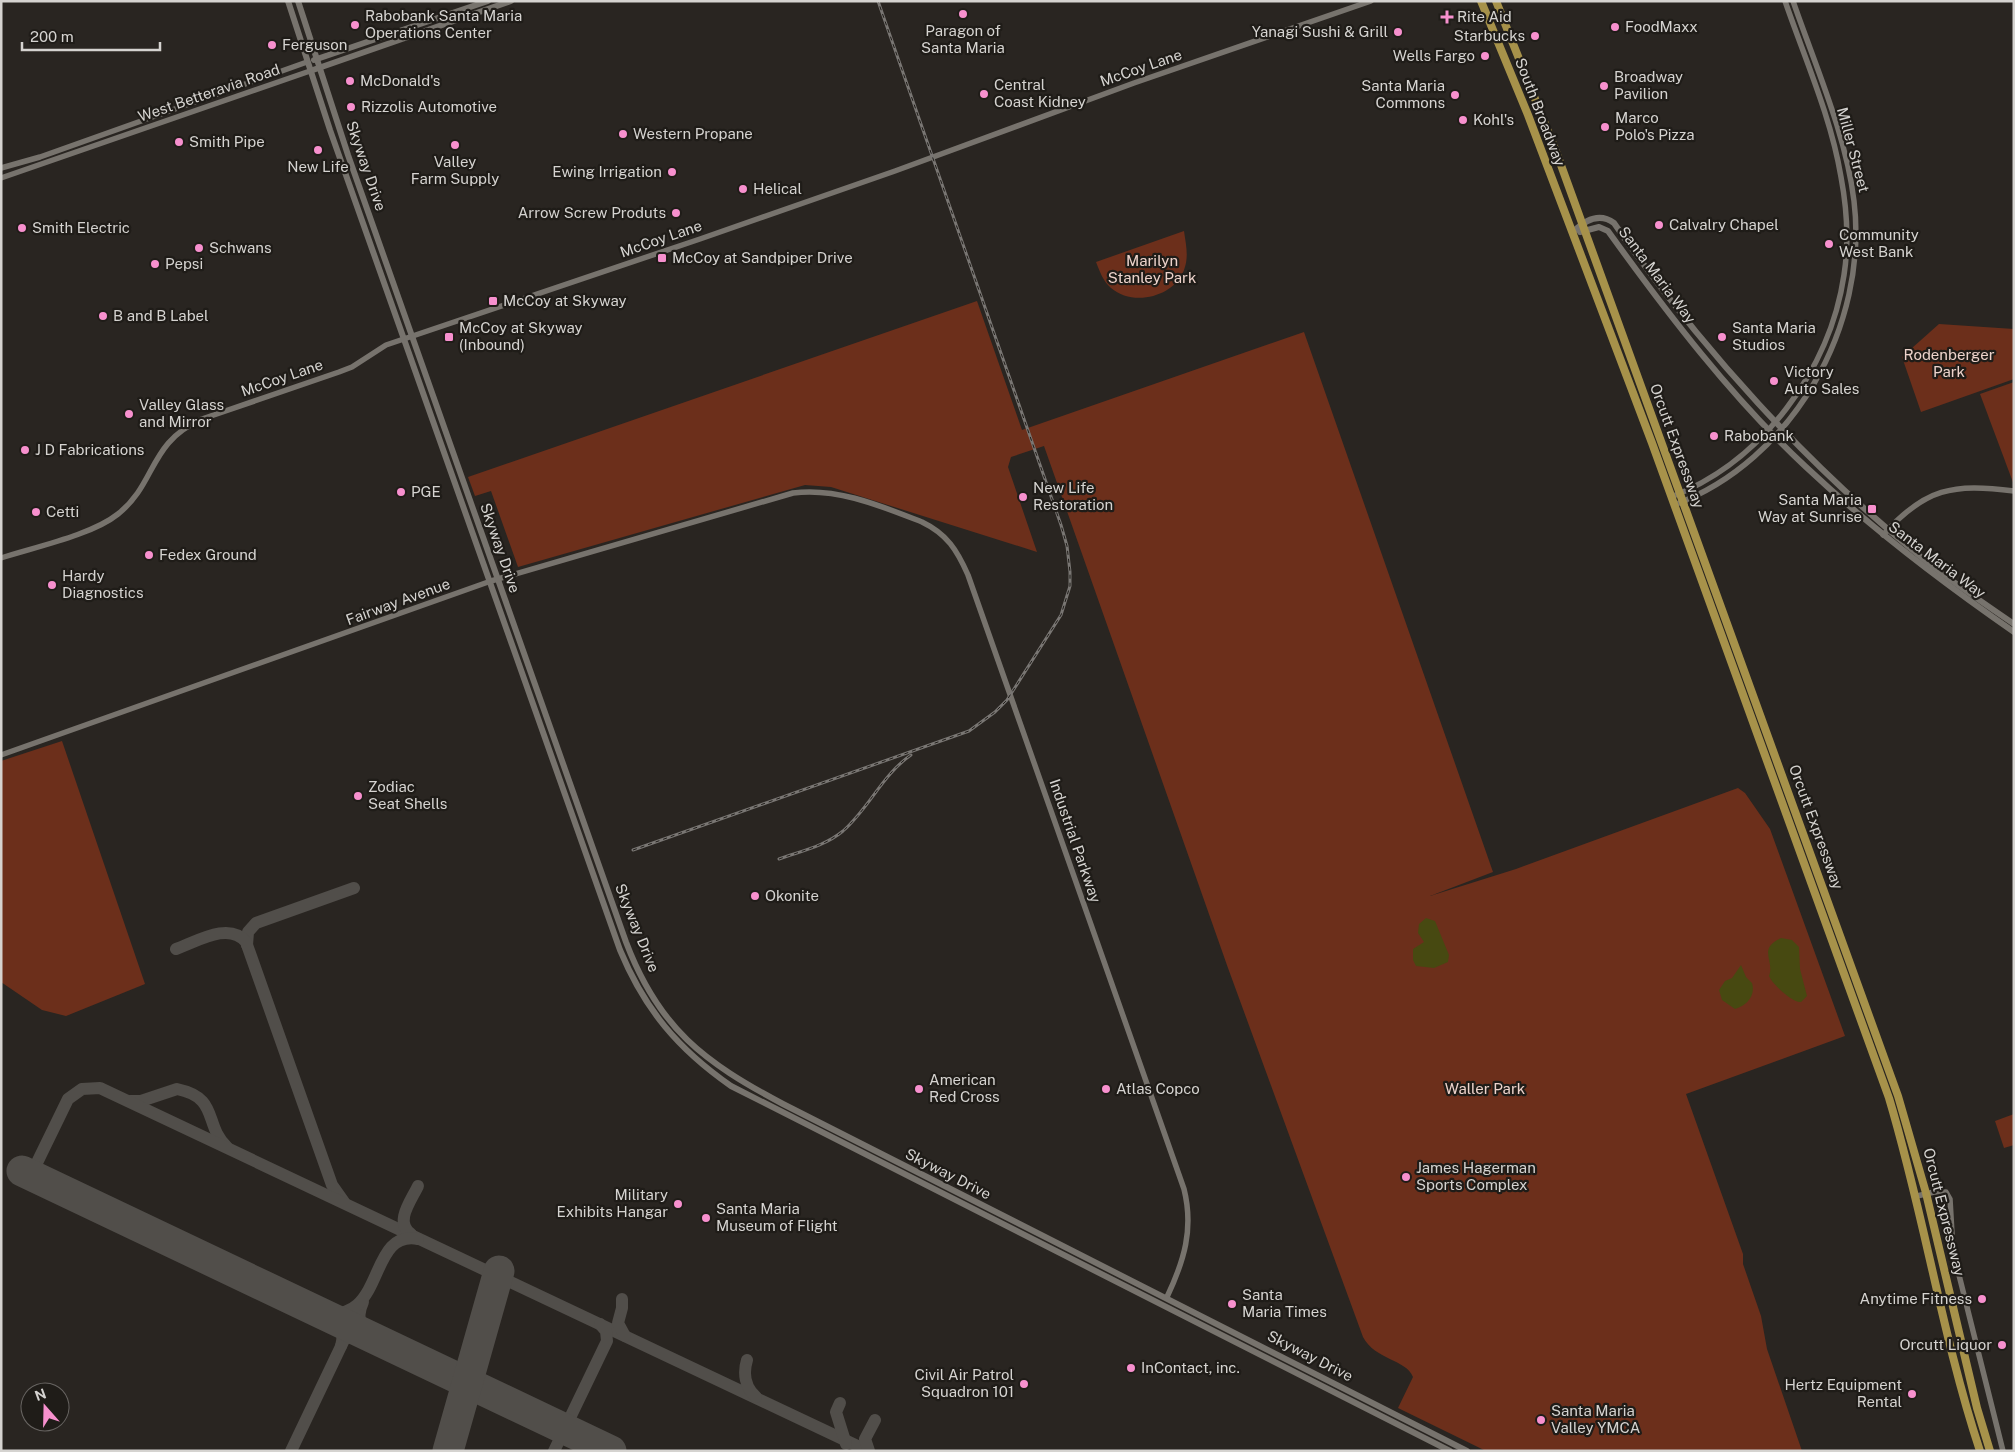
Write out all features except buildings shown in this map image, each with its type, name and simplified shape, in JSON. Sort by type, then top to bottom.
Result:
[{"type":"highway","name":"South Broadway","points":[[1481,1],[1573,232]]},
{"type":"highway","name":"South Broadway","points":[[1496,1],[1534,90],[1582,223]]},
{"type":"highway","name":"Orcutt Expressway","points":[[1582,223],[1873,1022],[1898,1096],[1926,1193],[1977,1408],[1990,1451]]},
{"type":"highway","name":"Orcutt Expressway","points":[[1573,232],[1889,1098],[1916,1196],[1955,1359],[1980,1451]]},
{"type":"main road","name":"Skyway Drive","points":[[288,1],[310,71],[405,339],[633,960],[652,996],[679,1032],[712,1063],[736,1079],[1468,1451]]},
{"type":"main road","name":"Skyway Drive","points":[[298,1],[316,59],[629,972],[654,1015],[688,1053],[731,1086],[1450,1451]]},
{"type":"main road","name":"West Betteravia Road","points":[[307,62],[488,1]]},
{"type":"main road","name":"West Betteravia Road","points":[[310,71],[510,1]]},
{"type":"main road","name":"Santa Maria Way","points":[[1582,223],[1600,218],[1614,223],[1678,311],[1782,428],[1888,529],[1942,573],[2014,624]]},
{"type":"main road","points":[[1573,232],[1582,223]]},
{"type":"main road","name":"Santa Maria Way","points":[[1573,232],[1599,227],[1608,231],[1658,300],[1769,429],[1804,466],[1883,535],[1934,576],[2014,632]]},
{"type":"street","name":"McCoy Lane","points":[[1,558],[86,530],[118,514],[135,496],[155,460],[169,440],[191,424],[352,367],[374,351],[412,336],[886,174],[1134,83],[1371,1]]},
{"type":"street","name":"Miller Street","points":[[1671,497],[1722,469],[1776,421],[1803,385],[1825,342],[1842,288],[1846,250],[1845,203],[1835,146],[1785,1]]},
{"type":"street","name":"Miller Street","points":[[1674,505],[1683,502],[1728,476],[1782,428],[1809,393],[1832,348],[1846,307],[1852,275],[1856,228],[1854,200],[1842,143],[1793,1]]},
{"type":"street","name":"West Betteravia Road","points":[[1,168],[40,157],[307,62]]},
{"type":"street","name":"West Betteravia Road","points":[[1,178],[310,71]]},
{"type":"street","points":[[1883,535],[1904,513],[1917,503],[1947,490],[1975,486],[2014,491]]},
{"type":"street","name":"Fairway Avenue","points":[[1,756],[494,580],[784,495],[810,490]]},
{"type":"street","name":"Industrial Parkway","points":[[810,490],[850,498],[922,522],[944,535],[958,553],[1131,1033],[1184,1190],[1189,1218],[1186,1248],[1178,1274],[1166,1297]]},
{"type":"street","points":[[1916,1196],[1942,1191],[1946,1192],[1950,1199],[1953,1250],[2003,1451]]},
{"type":"green space","name":"Marilyn Stanley Park","points":[[1184,231],[1187,256],[1186,265],[1179,279],[1162,293],[1141,298],[1120,294],[1108,285],[1100,273],[1096,262]]},
{"type":"green space","name":"Waller Park","points":[[977,301],[1022,430],[1304,332],[1493,872],[1430,896],[1516,869],[1738,788],[1745,793],[1770,829],[1845,1036],[1686,1094],[1743,1254],[1743,1264],[1761,1316],[1767,1349],[1802,1451],[1486,1451],[1398,1408],[1413,1377],[1404,1366],[1382,1355],[1368,1345],[1363,1337],[1228,968],[1044,446],[1011,457],[1008,467],[1037,552],[831,487],[805,485],[518,567],[491,491],[475,496],[468,477]]},
{"type":"green space","name":"Rodenberger Park","points":[[1939,324],[2014,329],[2014,379],[1921,412],[1902,357]]},
{"type":"green space","name":"Rodenberger Park","points":[[2014,382],[2014,485],[1980,394]]},
{"type":"green space","points":[[62,741],[145,984],[66,1016],[42,1010],[1,982],[1,761]]},
{"type":"green space","points":[[2014,1114],[2014,1145],[2004,1148],[1995,1121]]},
{"type":"shaded area","points":[[1426,918],[1435,921],[1449,955],[1448,962],[1434,968],[1416,966],[1413,960],[1413,949],[1424,942],[1418,933],[1419,924]]},
{"type":"shaded area","points":[[1781,938],[1792,940],[1799,947],[1800,969],[1807,996],[1801,1002],[1783,992],[1774,984],[1769,976],[1768,951],[1774,942]]},
{"type":"shaded area","points":[[1741,965],[1746,977],[1752,983],[1753,992],[1743,1006],[1735,1009],[1722,1000],[1719,990],[1725,981],[1732,978]]},
{"type":"taxiway","points":[[247,945],[248,932],[256,923],[354,888]]},
{"type":"taxiway","points":[[176,949],[202,938],[222,933],[231,933],[239,936],[246,942],[332,1185],[344,1202]]},
{"type":"taxiway","points":[[31,1175],[68,1099],[82,1089],[100,1088],[868,1451]]},
{"type":"taxiway","points":[[130,1101],[141,1101],[177,1089],[191,1093],[205,1105],[215,1130],[227,1147]]},
{"type":"taxiway","points":[[411,1234],[406,1229],[404,1217],[418,1186]]},
{"type":"taxiway","points":[[317,1311],[340,1313],[355,1306],[366,1294],[381,1262],[390,1249],[401,1240],[418,1239]]},
{"type":"taxiway","points":[[622,1299],[618,1323],[625,1336]]},
{"type":"taxiway","points":[[363,1302],[359,1315],[362,1325],[368,1334],[379,1341]]},
{"type":"taxiway","points":[[324,1315],[339,1327],[342,1335],[341,1346]]},
{"type":"taxiway","points":[[554,1451],[607,1341],[606,1331],[600,1324]]},
{"type":"taxiway","points":[[291,1451],[344,1340],[354,1333],[369,1336]]},
{"type":"taxiway","points":[[747,1360],[746,1380],[749,1389],[756,1397]]},
{"type":"taxiway","points":[[840,1403],[836,1412],[846,1444]]},
{"type":"taxiway","points":[[869,1451],[865,1439],[875,1420]]},
{"type":"taxiway","points":[[449,1451],[450,1441]]},
{"type":"runway","points":[[22,1171],[611,1451]]},
{"type":"runway","points":[[448,1451],[499,1271]]},
{"type":"railway","points":[[633,850],[969,731],[995,712],[1007,700],[1061,615],[1070,586],[1067,546],[1061,525],[878,1]]},
{"type":"railway","points":[[779,859],[821,844],[843,831],[861,812],[892,772],[911,755]]},
{"type":"place","name":"Paragon of Santa Maria","points":[[963,14]]},
{"type":"place","name":"Rite Aid","points":[[1447,17]]},
{"type":"place","name":"Rabobank Santa Maria Operations Center","points":[[355,25]]},
{"type":"place","name":"FoodMaxx","points":[[1615,27]]},
{"type":"place","name":"Yanagi Sushi & Grill","points":[[1398,32]]},
{"type":"place","name":"Starbucks","points":[[1535,36]]},
{"type":"place","name":"Ferguson","points":[[272,45]]},
{"type":"place","name":"Wells Fargo","points":[[1485,56]]},
{"type":"place","name":"McDonald's","points":[[350,81]]},
{"type":"place","name":"Broadway Pavilion","points":[[1604,86]]},
{"type":"place","name":"Central Coast Kidney","points":[[984,94]]},
{"type":"place","name":"Santa Maria Commons","points":[[1455,95]]},
{"type":"place","name":"Rizzolis Automotive","points":[[351,107]]},
{"type":"place","name":"Kohl's","points":[[1463,120]]},
{"type":"place","name":"Marco Polo's Pizza","points":[[1605,127]]},
{"type":"place","name":"Western Propane","points":[[623,134]]},
{"type":"place","name":"Smith Pipe","points":[[179,142]]},
{"type":"place","name":"Valley Farm Supply","points":[[455,145]]},
{"type":"place","name":"New Life","points":[[318,150]]},
{"type":"place","name":"Ewing Irrigation","points":[[672,172]]},
{"type":"place","name":"Helical","points":[[743,189]]},
{"type":"place","name":"Arrow Screw Produts","points":[[676,213]]},
{"type":"place","name":"Calvalry Chapel","points":[[1659,225]]},
{"type":"place","name":"Smith Electric","points":[[22,228]]},
{"type":"place","name":"Community West Bank","points":[[1829,244]]},
{"type":"place","name":"Schwans","points":[[199,248]]},
{"type":"place","name":"McCoy at Sandpiper Drive","points":[[662,258]]},
{"type":"place","name":"Pepsi","points":[[155,264]]},
{"type":"place","name":"McCoy at Skyway","points":[[493,301]]},
{"type":"place","name":"B and B Label","points":[[103,316]]},
{"type":"place","name":"McCoy at Skyway (Inbound)","points":[[449,337]]},
{"type":"place","name":"Santa Maria Studios","points":[[1722,337]]},
{"type":"place","name":"Victory Auto Sales","points":[[1774,381]]},
{"type":"place","name":"Valley Glass and Mirror","points":[[129,414]]},
{"type":"place","name":"Rabobank","points":[[1714,436]]},
{"type":"place","name":"J D Fabrications","points":[[25,450]]},
{"type":"place","name":"PGE","points":[[401,492]]},
{"type":"place","name":"New Life Restoration","points":[[1023,497]]},
{"type":"place","name":"Santa Maria Way at Sunrise","points":[[1872,509]]},
{"type":"place","name":"Cetti","points":[[36,512]]},
{"type":"place","name":"Fedex Ground","points":[[149,555]]},
{"type":"place","name":"Hardy Diagnostics","points":[[52,585]]},
{"type":"place","name":"Zodiac Seat Shells","points":[[358,796]]},
{"type":"place","name":"Okonite","points":[[755,896]]},
{"type":"place","name":"American Red Cross","points":[[919,1089]]},
{"type":"place","name":"Atlas Copco","points":[[1106,1089]]},
{"type":"place","name":"James Hagerman Sports Complex","points":[[1406,1177]]},
{"type":"place","name":"Military Exhibits Hangar","points":[[678,1204]]},
{"type":"place","name":"Santa Maria Museum of Flight","points":[[706,1218]]},
{"type":"place","name":"Anytime Fitness","points":[[1982,1299]]},
{"type":"place","name":"Santa Maria Times","points":[[1232,1304]]},
{"type":"place","name":"Orcutt Liquor","points":[[2002,1345]]},
{"type":"place","name":"InContact, inc.","points":[[1131,1368]]},
{"type":"place","name":"Civil Air Patrol Squadron 101","points":[[1024,1384]]},
{"type":"place","name":"Hertz Equipment Rental","points":[[1912,1394]]},
{"type":"place","name":"Santa Maria Valley YMCA","points":[[1541,1420]]}]
